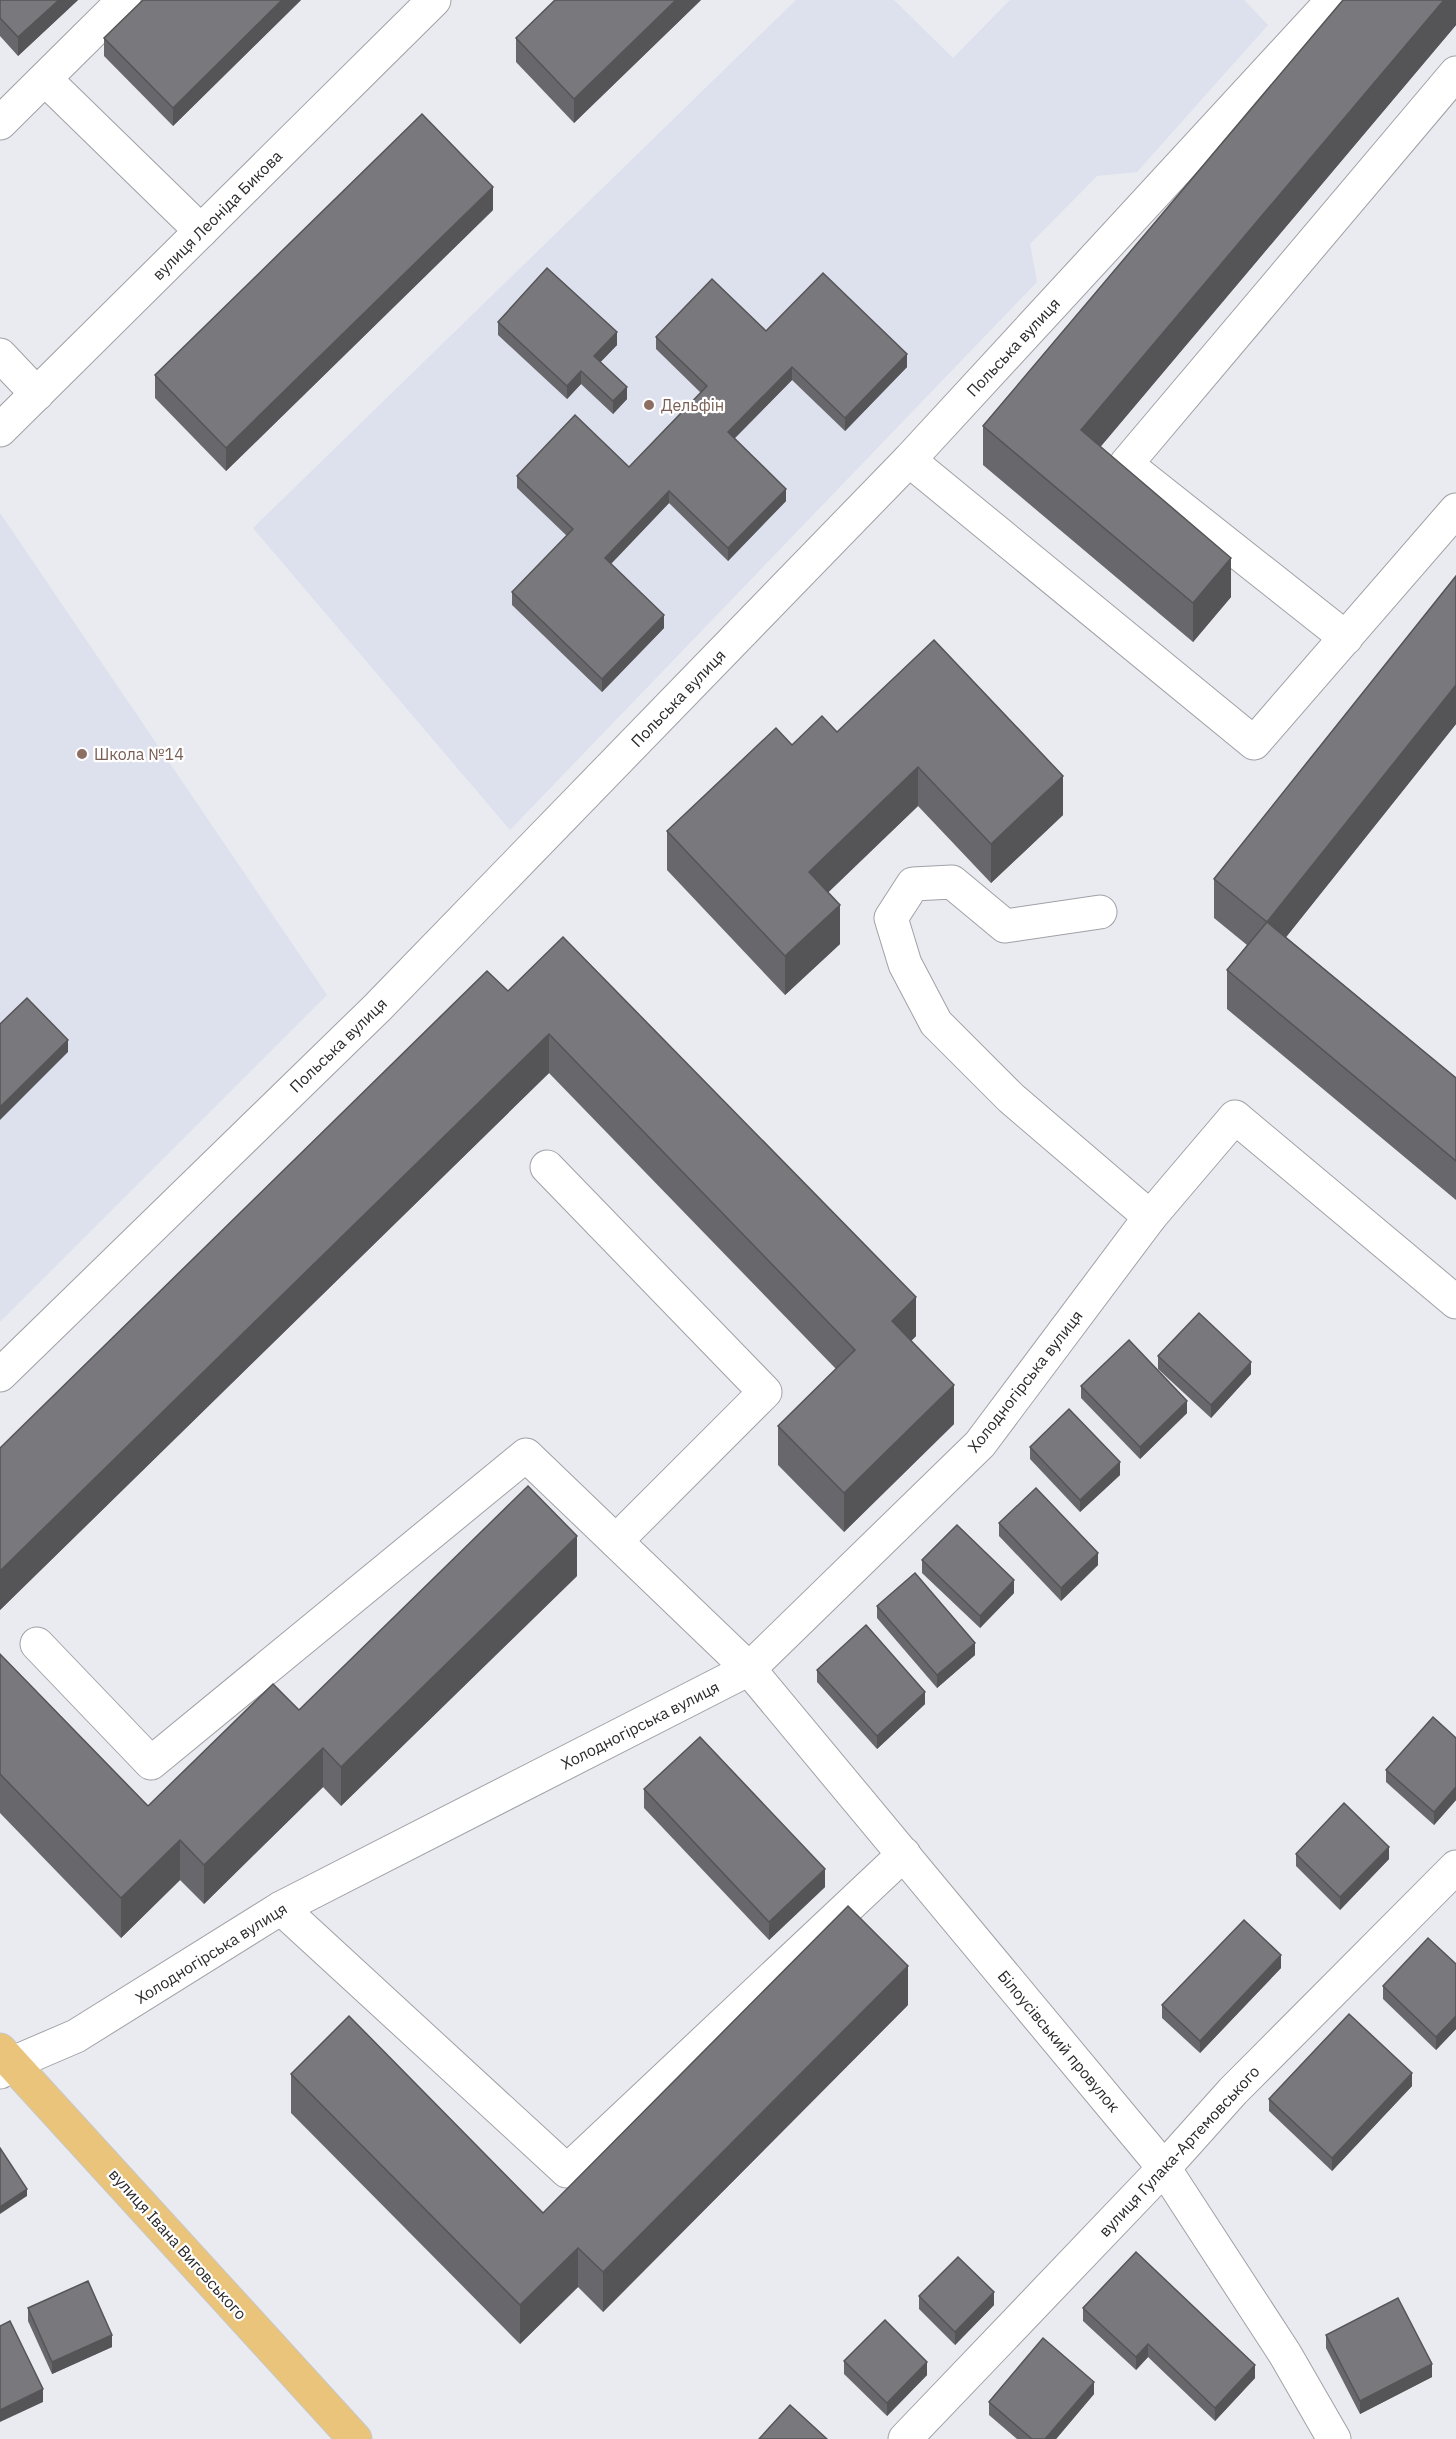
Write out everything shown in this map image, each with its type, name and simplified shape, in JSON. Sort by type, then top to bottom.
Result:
[{"type":"main road","name":"вулиця Івана Виговського","points":[[4,2062],[355,2439]]},
{"type":"street","points":[[0,123],[124,0]]},
{"type":"street","name":"вулиця Леоніда Бикова","points":[[0,430],[434,0]]},
{"type":"street","name":"Польська вулиця","points":[[0,1375],[377,1008],[909,460],[1333,0]]},
{"type":"street","points":[[1346,638],[1126,464],[1456,73]]},
{"type":"street","points":[[45,79],[201,231]]},
{"type":"street","points":[[0,355],[37,394]]},
{"type":"street","points":[[909,460],[1254,744],[1456,510]]},
{"type":"street","points":[[1100,912],[1005,926],[952,882],[913,884],[891,918],[905,964],[936,1023],[1011,1098],[1150,1216]]},
{"type":"street","name":"Холодногірська вулиця","points":[[4,2062],[76,2036],[281,1908],[749,1669],[980,1444],[1150,1216],[1235,1117],[1456,1302]]},
{"type":"street","points":[[547,1167],[765,1392],[616,1541]]},
{"type":"street","name":"Білоусівський провулок","points":[[37,1644],[151,1762],[526,1455],[749,1669],[1164,2168],[1285,2354],[1334,2439]]},
{"type":"street","points":[[281,1908],[567,2171],[904,1854]]},
{"type":"street","name":"вулиця Гулака-Артемовського","points":[[905,2439],[1164,2168],[1233,2091],[1456,1866]]},
{"type":"shaded area","name":"Дельфін","points":[[796,0],[894,0],[953,58],[1010,0],[1244,0],[1268,25],[1137,172],[1097,176],[1030,244],[1037,282],[510,830],[253,528]]},
{"type":"shaded area","name":"Школа №14","points":[[0,513],[327,995],[0,1322]]},
{"type":"building","points":[[0,0],[59,0],[18,37],[0,18]]},
{"type":"building","points":[[143,0],[282,0],[173,108],[104,38]]},
{"type":"building","points":[[555,0],[676,0],[574,99],[516,38]]},
{"type":"building","points":[[1343,0],[1444,0],[1081,430],[1231,558],[1193,603],[983,426]]},
{"type":"building","points":[[422,114],[493,187],[226,448],[155,375]]},
{"type":"building","points":[[547,268],[617,332],[594,356],[627,387],[613,401],[581,371],[567,386],[498,322]]},
{"type":"building","points":[[823,273],[907,354],[845,418],[792,367],[728,432],[786,489],[728,548],[669,491],[605,558],[664,615],[602,679],[512,592],[573,529],[517,476],[575,415],[629,467],[707,386],[656,337],[712,279],[766,331]]},
{"type":"building","points":[[1456,576],[1456,685],[1267,922],[1214,879]]},
{"type":"building","points":[[934,640],[1063,776],[991,844],[918,767],[809,872],[840,905],[785,956],[667,831],[776,728],[792,745],[822,716],[837,732]]},
{"type":"building","points":[[1267,922],[1456,1078],[1456,1161],[1227,970]]},
{"type":"building","points":[[563,937],[916,1297],[892,1321],[954,1385],[844,1493],[778,1426],[855,1350],[549,1034],[0,1571],[0,1448],[487,971],[508,991]]},
{"type":"building","points":[[27,998],[68,1040],[0,1107],[0,1024]]},
{"type":"building","points":[[1199,1313],[1251,1362],[1211,1405],[1158,1356]]},
{"type":"building","points":[[1129,1340],[1187,1401],[1140,1447],[1081,1386]]},
{"type":"building","points":[[1069,1409],[1120,1462],[1080,1500],[1030,1447]]},
{"type":"building","points":[[528,1486],[577,1536],[341,1767],[323,1748],[204,1865],[180,1840],[121,1898],[0,1774],[0,1654],[148,1806],[273,1684],[299,1710]]},
{"type":"building","points":[[1036,1488],[1098,1553],[1061,1588],[999,1523]]},
{"type":"building","points":[[957,1525],[1014,1580],[980,1616],[922,1560]]},
{"type":"building","points":[[915,1573],[975,1643],[937,1675],[877,1606]]},
{"type":"building","points":[[866,1625],[925,1692],[877,1736],[817,1670]]},
{"type":"building","points":[[1433,1717],[1456,1738],[1456,1787],[1434,1812],[1386,1770]]},
{"type":"building","points":[[700,1737],[825,1869],[769,1922],[644,1789]]},
{"type":"building","points":[[1344,1803],[1389,1847],[1340,1897],[1296,1854]]},
{"type":"building","points":[[848,1906],[908,1966],[603,2272],[578,2248],[520,2305],[291,2074],[349,2016],[543,2213]]},
{"type":"building","points":[[1244,1920],[1281,1955],[1200,2041],[1162,2005]]},
{"type":"building","points":[[1428,1938],[1456,1964],[1456,2016],[1436,2037],[1383,1986]]},
{"type":"building","points":[[1349,2014],[1412,2073],[1332,2158],[1269,2099]]},
{"type":"building","points":[[0,2148],[27,2189],[0,2207]]},
{"type":"building","points":[[1136,2252],[1255,2365],[1215,2408],[1148,2344],[1136,2357],[1083,2308]]},
{"type":"building","points":[[958,2257],[994,2292],[955,2332],[919,2296]]},
{"type":"building","points":[[88,2281],[112,2335],[52,2362],[28,2308]]},
{"type":"building","points":[[1398,2298],[1432,2364],[1360,2401],[1326,2335]]},
{"type":"building","points":[[885,2320],[927,2362],[887,2403],[844,2361]]},
{"type":"building","points":[[10,2321],[43,2389],[0,2410],[0,2326]]},
{"type":"building","points":[[1043,2338],[1094,2382],[1045,2439],[1032,2439],[989,2402]]},
{"type":"building","points":[[790,2405],[827,2439],[759,2439]]},
{"type":"place","name":"Дельфін","points":[[649,405]]},
{"type":"place","name":"Школа №14","points":[[82,754]]}]
